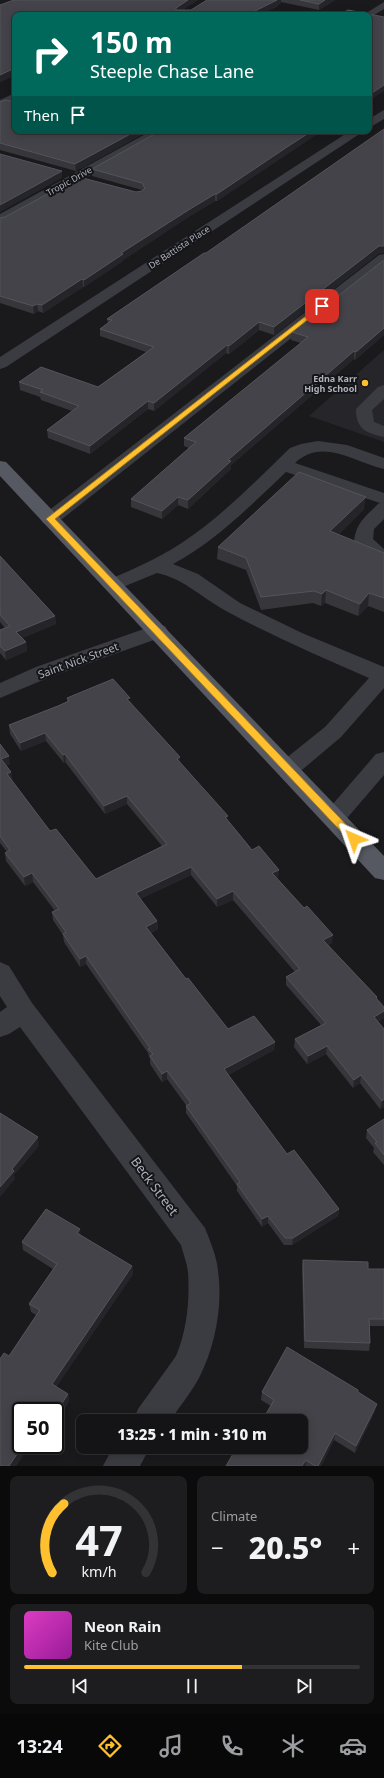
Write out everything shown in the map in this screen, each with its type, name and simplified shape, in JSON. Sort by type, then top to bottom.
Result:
[{"type":"main road","points":[[0,466],[384,871]]},
{"type":"street","points":[[372,12],[384,5]]},
{"type":"street","points":[[0,104],[12,98]]},
{"type":"street","points":[[372,122],[384,114]]},
{"type":"street","name":"Tropic Drive","points":[[0,220],[155,134]]},
{"type":"street","name":"De Battista Place","points":[[0,364],[353,134]]},
{"type":"street","points":[[61,173],[92,181]]},
{"type":"street","points":[[50,519],[384,258]]},
{"type":"street","points":[[384,390],[364,409],[364,420],[369,428],[384,432]]},
{"type":"street","points":[[113,585],[186,549],[225,519],[296,452],[305,447],[320,445],[339,448],[384,464]]},
{"type":"street","points":[[283,465],[384,499]]},
{"type":"street","points":[[384,508],[365,528],[363,540],[374,552],[384,556]]},
{"type":"street","points":[[154,566],[168,569],[191,578],[234,607],[295,638],[384,675],[333,732],[288,769]]},
{"type":"street","name":"Saint Nick Street","points":[[0,691],[43,672],[158,631]]},
{"type":"street","points":[[334,818],[384,760]]},
{"type":"street","name":"Beck Street","points":[[0,973],[12,1018],[194,1238],[203,1271],[203,1312],[195,1348],[187,1367],[155,1414]]},
{"type":"street","points":[[120,1466],[128,1454]]},
{"type":"shaded area","name":"Edna Karr High School","points":[[384,350],[384,442],[309,416]]},
{"type":"building","points":[[14,0],[188,0],[176,8],[176,10],[191,10],[207,0],[277,0],[253,12],[12,12],[12,69],[0,75],[0,5]]},
{"type":"building","points":[[300,0],[325,0],[319,4]]},
{"type":"building","points":[[348,10],[358,12],[344,12]]},
{"type":"building","points":[[372,15],[384,17],[384,85],[372,93]]},
{"type":"building","points":[[6,100],[12,101],[12,134],[130,134],[75,164],[0,143],[0,102]]},
{"type":"building","points":[[384,129],[384,246],[379,246],[274,327],[259,322],[229,346],[227,345],[154,403],[148,401],[90,446],[47,430],[79,406],[40,392],[43,390],[19,382],[41,367],[98,387],[154,347],[100,329],[112,320],[107,319],[206,253]]},
{"type":"building","points":[[155,134],[307,134],[217,194],[190,209],[121,253],[123,254],[84,280],[82,279],[42,305],[37,304],[33,306],[0,296],[0,218],[5,217],[79,177],[136,192],[142,191],[145,188],[142,183],[92,169]]},
{"type":"building","points":[[0,154],[62,171],[0,205]]},
{"type":"building","points":[[384,260],[384,328],[356,352],[354,351],[228,460],[231,461],[188,500],[178,497],[162,511],[131,499],[196,442],[184,438],[308,337],[292,332]]},
{"type":"building","points":[[299,472],[366,497],[330,531],[384,553],[384,598],[369,593],[360,604],[326,590],[322,594],[314,591],[261,597],[246,558],[218,547]]},
{"type":"building","points":[[0,556],[55,616],[16,632],[26,642],[5,651],[0,646],[0,630],[10,626],[0,615]]},
{"type":"building","points":[[113,679],[130,698],[127,699],[180,757],[177,759],[228,816],[225,817],[252,850],[259,846],[279,870],[272,873],[304,908],[307,906],[333,935],[323,940],[377,997],[376,998],[384,1007],[384,1011],[374,1017],[384,1029],[384,1099],[382,1101],[361,1075],[354,1080],[327,1046],[308,1056],[295,1039],[326,1023],[286,977],[300,969],[233,891],[217,899],[191,867],[136,893],[157,921],[146,927],[186,979],[188,978],[228,1029],[254,1016],[275,1042],[224,1069],[287,1154],[294,1150],[339,1209],[293,1238],[285,1238],[268,1216],[262,1219],[237,1184],[240,1182],[186,1106],[191,1103],[167,1071],[162,1074],[150,1056],[153,1054],[148,1049],[150,1048],[86,956],[80,959],[63,934],[66,932],[52,912],[59,909],[32,873],[24,877],[5,853],[10,850],[0,836],[0,744],[9,756],[1,759],[11,772],[7,774],[50,831],[56,829],[96,879],[167,844],[127,796],[104,806],[65,754],[63,755],[45,733],[20,743],[9,725],[58,706],[69,701],[67,698]]},
{"type":"building","points":[[0,1113],[38,1137],[12,1169],[14,1171],[0,1187]]},
{"type":"building","points":[[384,1119],[384,1155],[375,1143],[377,1142],[367,1130]]},
{"type":"building","points":[[46,1209],[80,1229],[77,1233],[132,1266],[52,1384],[68,1394],[63,1402],[12,1402],[12,1454],[17,1454],[9,1466],[0,1466],[0,1359],[4,1353],[9,1356],[40,1310],[29,1304],[57,1264],[22,1242]]},
{"type":"building","points":[[303,1260],[368,1262],[368,1269],[384,1269],[384,1319],[369,1319],[370,1343],[305,1341]]},
{"type":"building","points":[[287,1347],[358,1390],[358,1392],[377,1404],[356,1446],[335,1433],[318,1466],[315,1466],[306,1460],[302,1466],[226,1466],[233,1454],[308,1454],[308,1414],[266,1414],[274,1400],[262,1392]]},
{"type":"place","name":"Edna Karr High School","points":[[365,383]]},
{"type":"route","points":[[322,306],[50,519],[354,839]]}]
